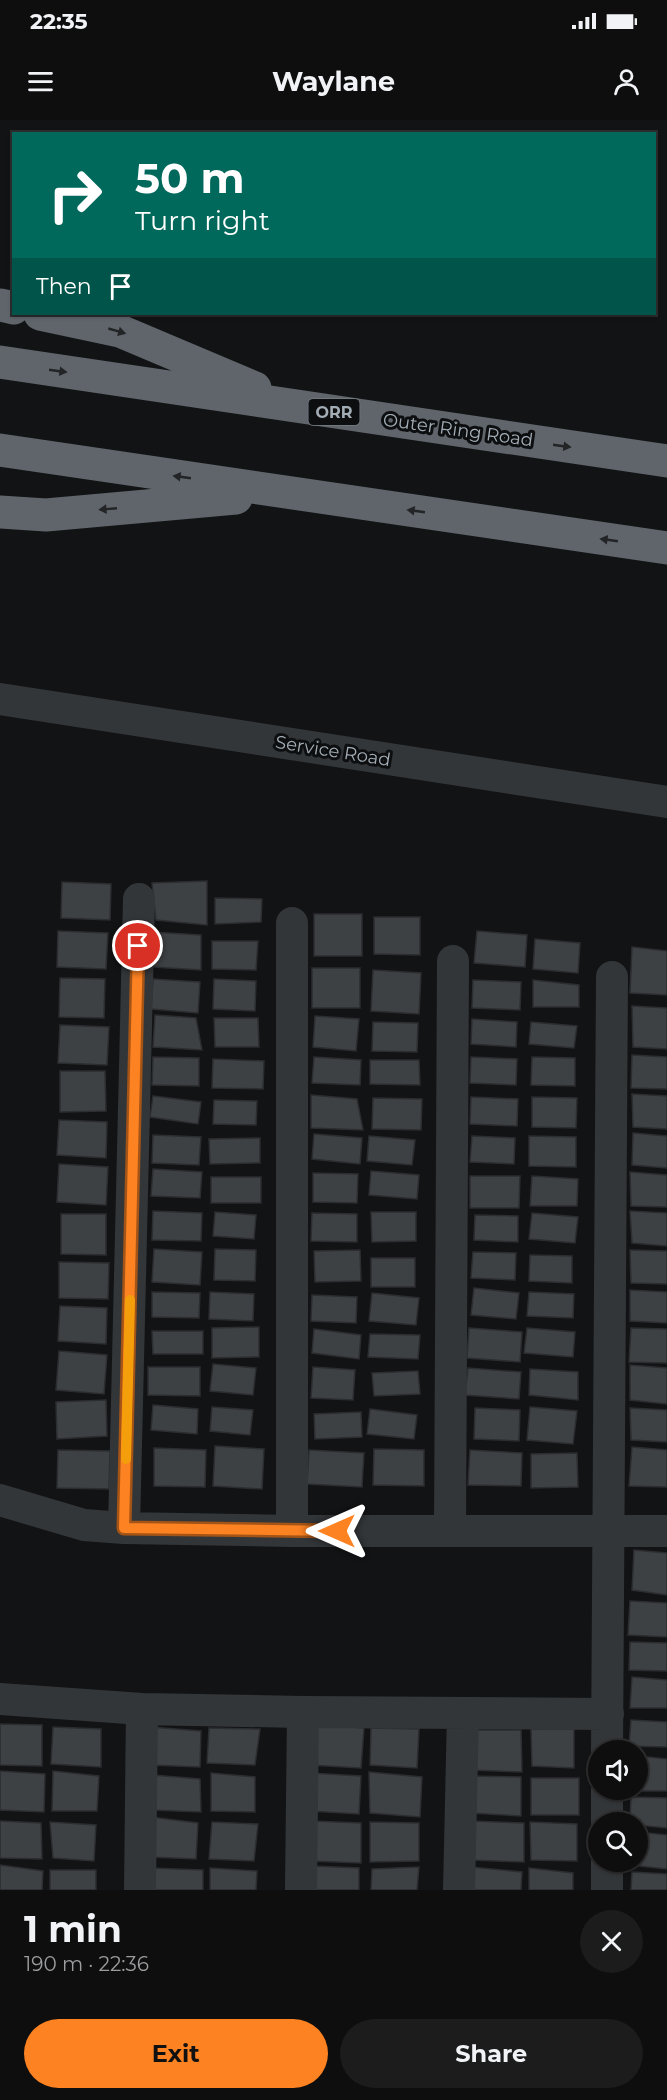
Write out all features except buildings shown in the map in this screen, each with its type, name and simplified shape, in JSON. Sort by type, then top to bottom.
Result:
[{"type":"highway","points":[[45,315],[120,331],[298,406]]},
{"type":"highway","name":"Outer Ring Road","points":[[0,362],[667,461]]},
{"type":"highway","points":[[0,450],[667,548]]},
{"type":"highway","points":[[0,512],[46,515],[292,493]]},
{"type":"street","name":"Service Road","points":[[0,699],[667,802]]},
{"type":"street","points":[[124,1528],[139,899]]},
{"type":"street","points":[[292,923],[292,1531]]},
{"type":"street","points":[[450,1531],[453,962]]},
{"type":"street","points":[[607,1740],[612,977]]},
{"type":"street","points":[[0,1500],[84,1525],[124,1528],[292,1531],[667,1531]]},
{"type":"street","points":[[0,1699],[142,1709],[608,1714]]},
{"type":"street","points":[[140,1890],[142,1709]]},
{"type":"street","points":[[301,1890],[303,1712]]},
{"type":"street","points":[[459,1890],[463,1713]]},
{"type":"street","points":[[607,1872],[607,1890]]},
{"type":"slow traffic","points":[[126,1459],[130,1300]]},
{"type":"route","points":[[138,946],[124,1528],[337,1531]]}]
